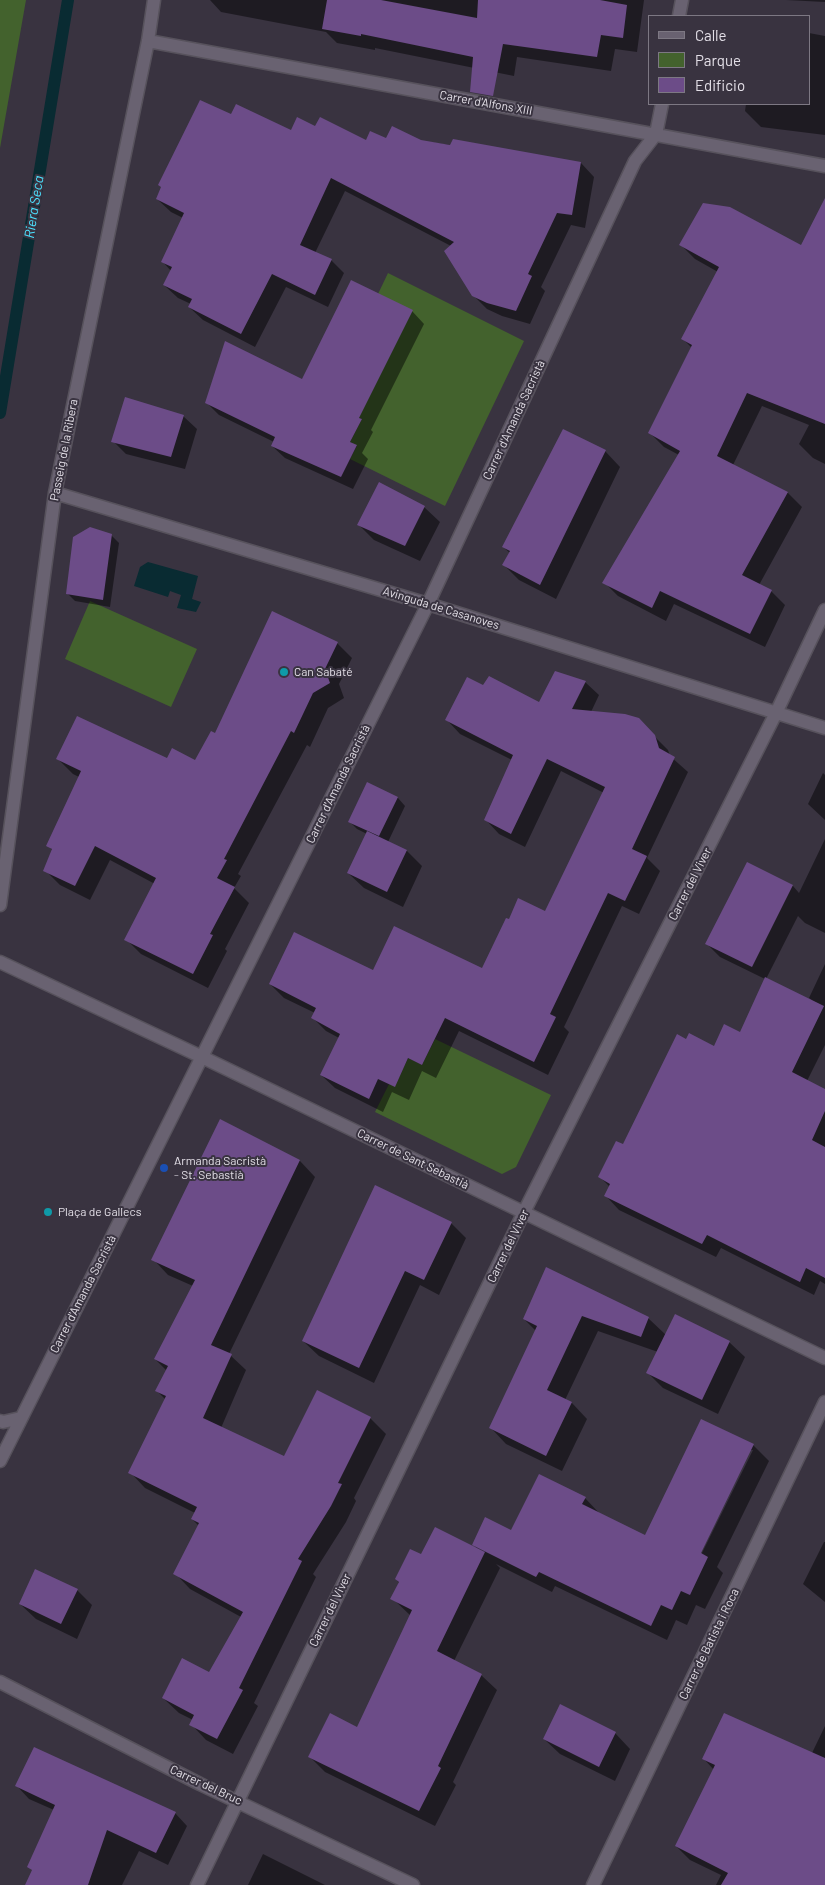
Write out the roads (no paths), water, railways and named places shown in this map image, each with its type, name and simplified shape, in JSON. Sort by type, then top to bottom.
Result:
[{"type":"street","name":"Passeig de la Ribera","points":[[0,905],[55,493],[148,41],[154,0]]},
{"type":"street","points":[[679,15],[682,0]]},
{"type":"street","name":"Carrer d'Alfons XIII","points":[[148,41],[825,166]]},
{"type":"street","name":"Carrer d'Amanda Sacristà","points":[[0,1461],[428,604],[634,161],[656,134],[662,105]]},
{"type":"street","name":"Avinguda de Casanoves","points":[[55,493],[428,604],[825,728]]},
{"type":"street","name":"Carrer del Viver","points":[[197,1885],[524,1212],[776,713],[825,610]]},
{"type":"street","name":"Carrer de Sant Sebastià","points":[[0,962],[202,1057],[825,1358]]},
{"type":"street","name":"Carrer de Batista i Roca","points":[[593,1885],[825,1402]]},
{"type":"street","points":[[0,1421],[21,1418]]},
{"type":"street","name":"Carrer del Bruc","points":[[0,1682],[200,1784],[238,1800],[413,1885]]},
{"type":"waterway","name":"Riera Seca","points":[[0,413],[68,0]]},
{"type":"place","name":"Can Sabaté","points":[[284,672]]},
{"type":"place","name":"Armanda Sacristà - St. Sebastià","points":[[164,1168]]},
{"type":"place","name":"Plaça de Gallecs","points":[[48,1212]]}]
